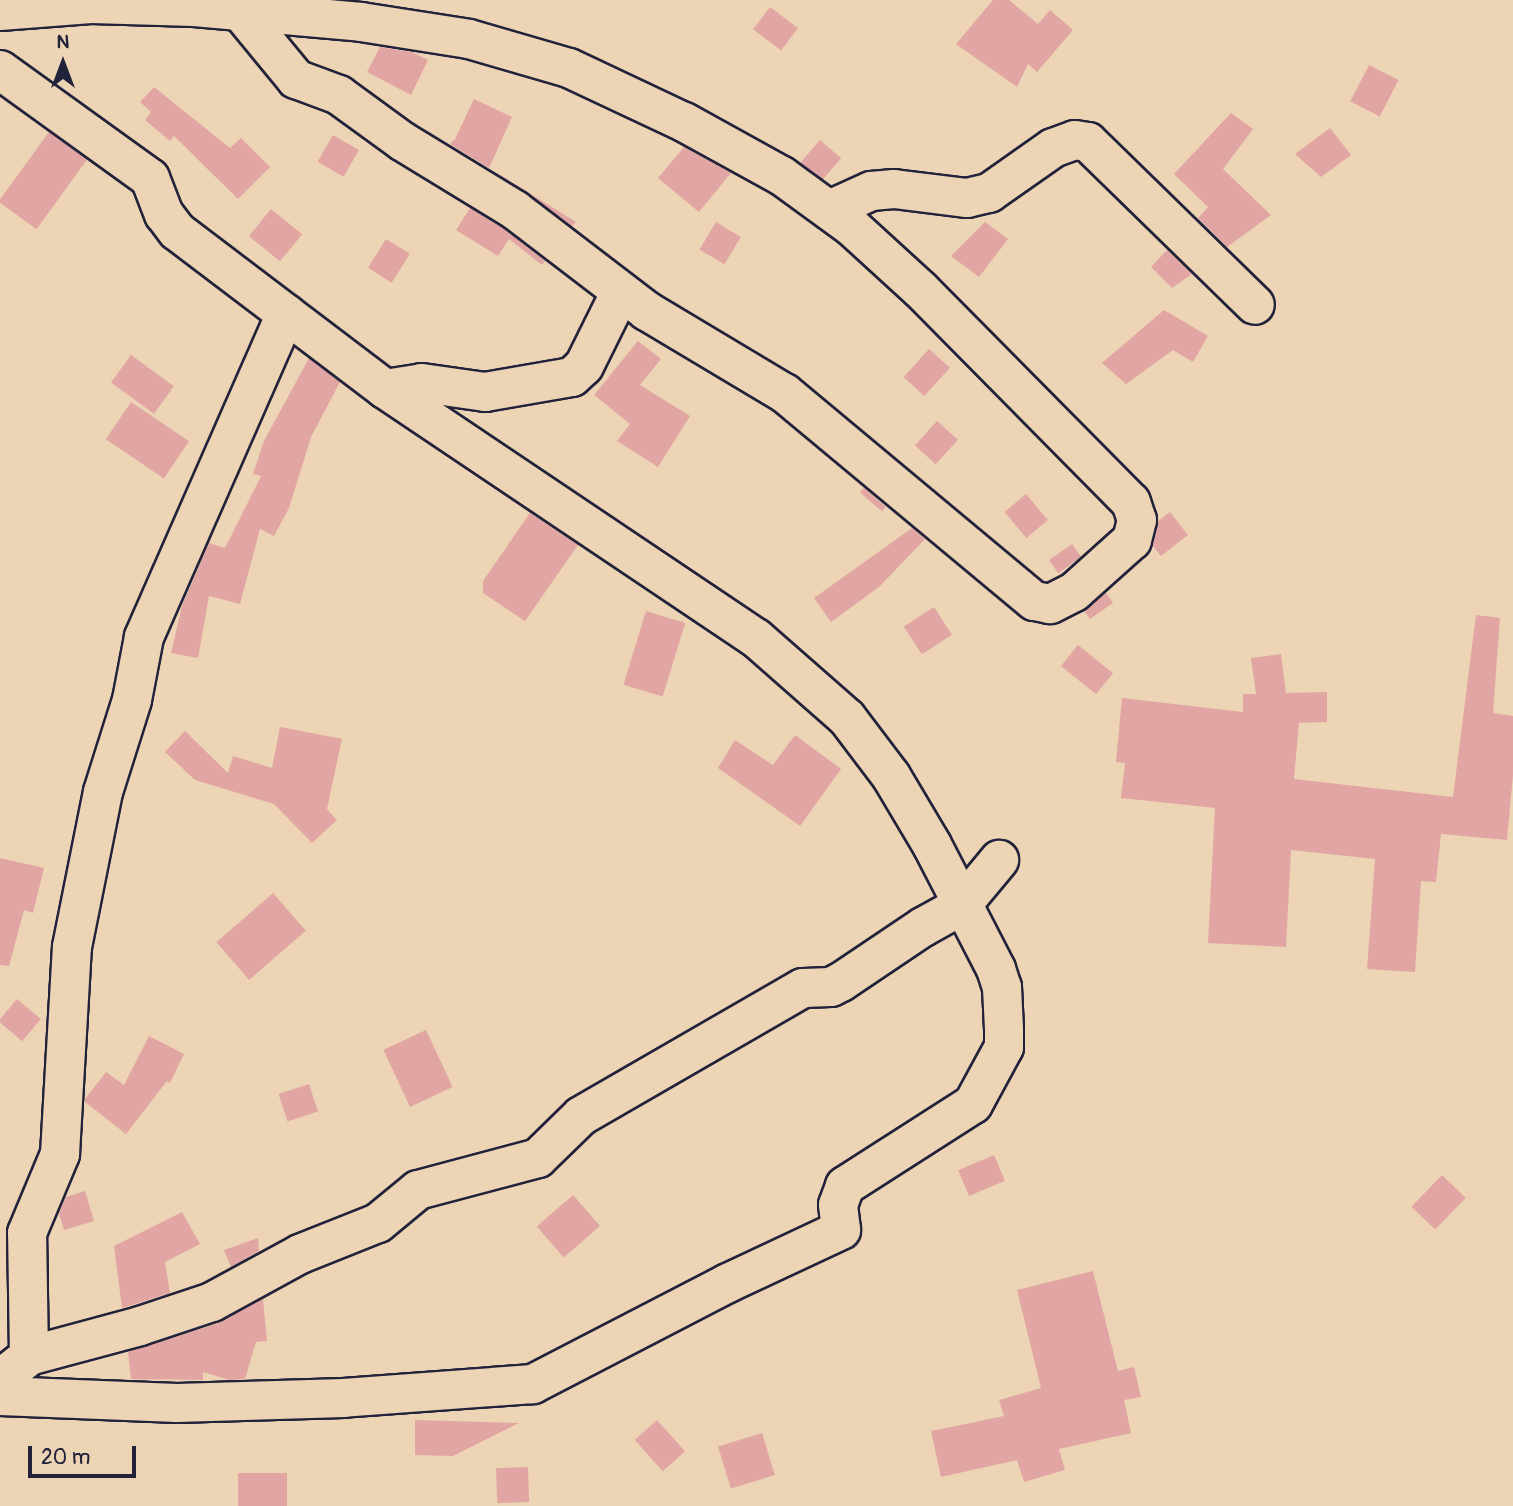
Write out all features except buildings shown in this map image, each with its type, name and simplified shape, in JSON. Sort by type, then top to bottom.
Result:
[{"type":"street","points":[[0,11],[91,5],[241,12],[361,22],[469,39],[569,68],[684,121],[782,176],[829,210],[921,290],[1131,502],[1137,520],[1132,540],[1074,592],[1050,604],[1034,601],[812,414],[620,293],[571,250],[516,210],[402,141],[339,95],[296,79],[241,12]]},
{"type":"street","points":[[0,70],[150,178],[164,214],[177,231],[385,389],[756,638],[848,718],[891,776],[932,845],[961,906],[1000,976],[1003,1047],[973,1104],[845,1186],[838,1205],[841,1230],[728,1283],[542,1380],[521,1387],[344,1398],[177,1403],[0,1396]]},
{"type":"street","points":[[829,210],[871,191],[894,189],[967,198],[989,193],[1053,148],[1075,140],[1088,142],[1255,305]]},
{"type":"street","points":[[385,389],[422,383],[485,392],[572,377],[584,366],[620,293]]},
{"type":"street","points":[[286,314],[144,637],[132,700],[103,792],[72,947],[60,1154],[27,1233],[14,1368],[212,1302],[300,1254],[378,1223],[418,1190],[538,1158],[581,1116],[803,988],[831,987],[841,982],[923,927],[961,906],[999,860]]}]
